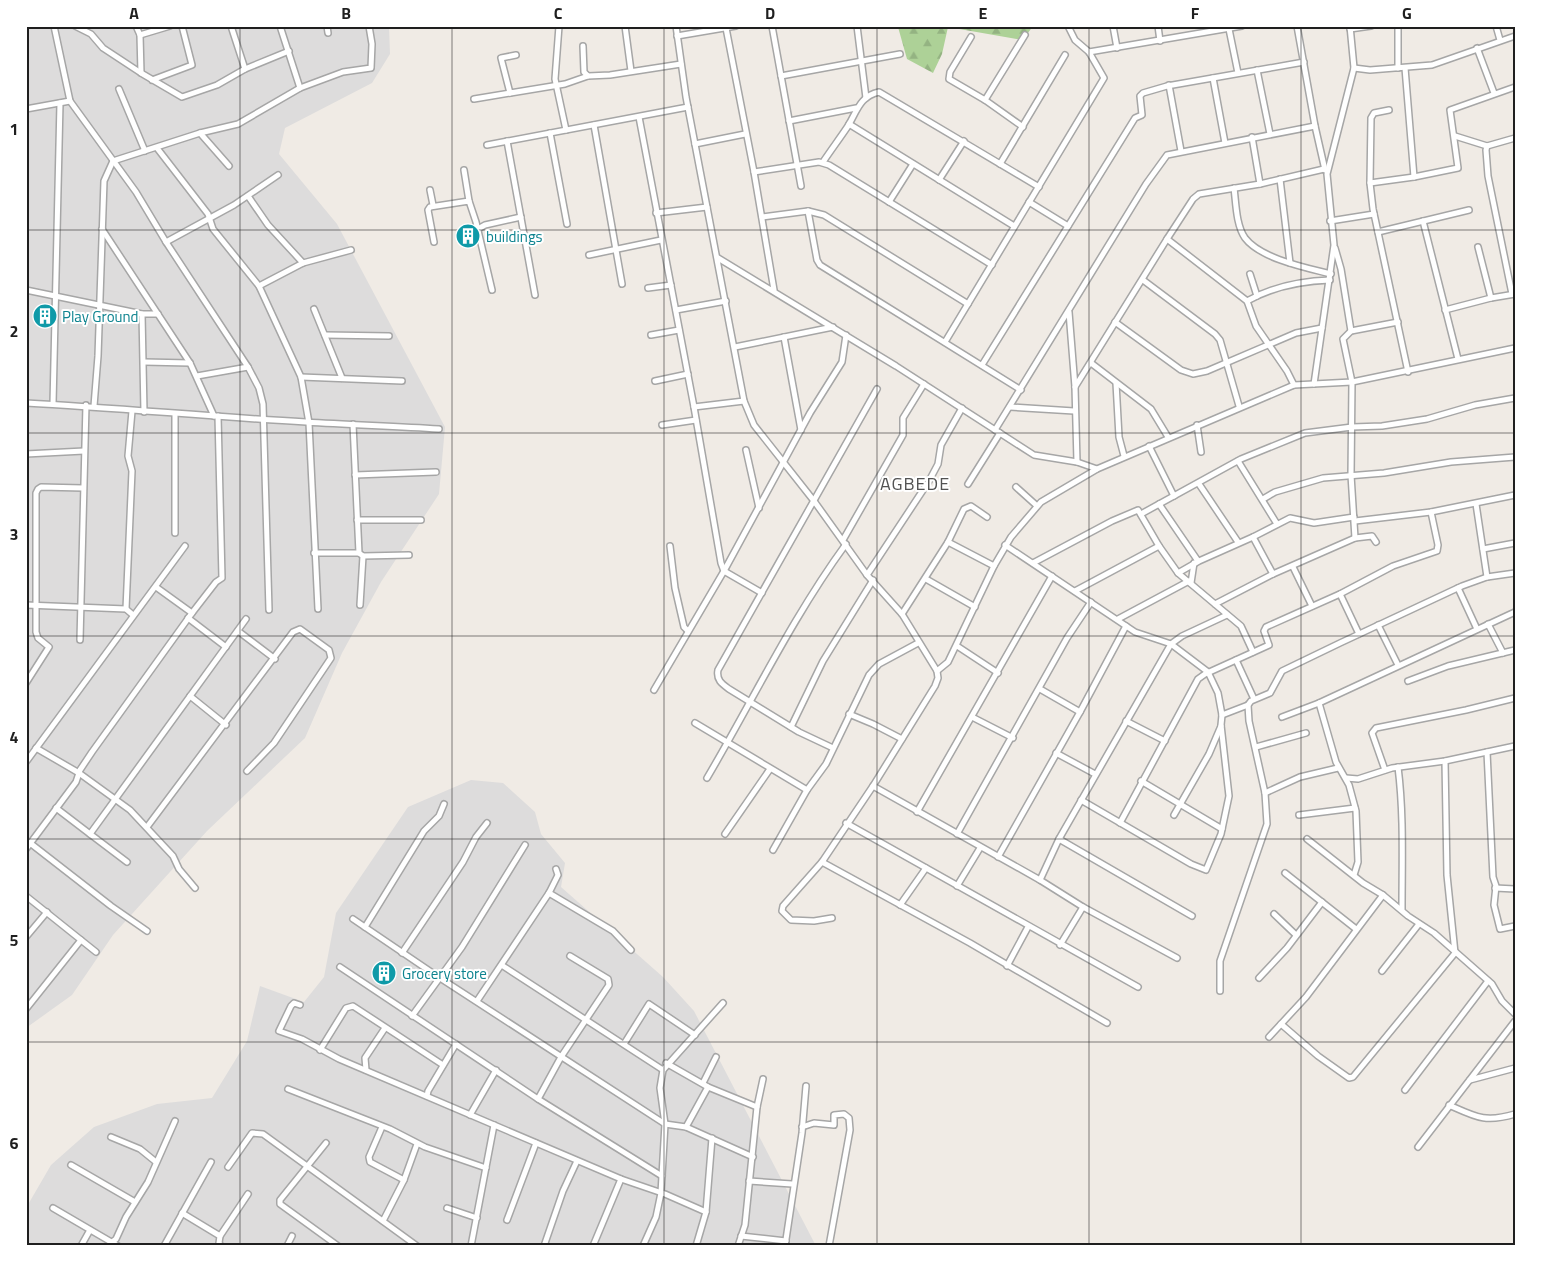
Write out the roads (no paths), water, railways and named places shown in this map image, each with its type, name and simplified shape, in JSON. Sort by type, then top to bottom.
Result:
[{"type":"street","points":[[54,26],[70,101],[136,192],[166,242],[248,367],[259,388],[264,420],[269,610]]},
{"type":"street","points":[[75,26],[91,34],[103,48],[141,73],[180,96],[185,97],[217,85],[245,69],[289,51]]},
{"type":"street","points":[[136,26],[140,35],[141,73]]},
{"type":"street","points":[[140,35],[170,26]]},
{"type":"street","points":[[152,80],[192,65],[182,26]]},
{"type":"street","points":[[231,26],[245,69]]},
{"type":"street","points":[[280,26],[300,88]]},
{"type":"street","points":[[327,26],[328,33]]},
{"type":"street","points":[[113,161],[200,133],[243,122],[300,88],[343,72],[370,68],[372,44],[368,26]]},
{"type":"street","points":[[559,26],[556,85],[566,130]]},
{"type":"street","points":[[625,26],[631,71]]},
{"type":"street","points":[[676,26],[688,107],[744,401],[754,425],[814,501],[867,575],[902,614],[918,643],[937,671],[938,678],[935,686],[873,786],[846,823],[822,862],[803,885],[788,898],[782,911],[791,920],[800,922],[832,918]]},
{"type":"street","points":[[677,36],[736,26]]},
{"type":"street","points":[[772,26],[801,186]]},
{"type":"street","points":[[857,26],[866,98]]},
{"type":"street","points":[[944,342],[1104,78],[1089,52],[1075,40],[1068,26]]},
{"type":"street","points":[[1112,26],[1117,48]]},
{"type":"street","points":[[1158,26],[1160,41]]},
{"type":"street","points":[[1204,26],[1205,34]]},
{"type":"street","points":[[1089,52],[1205,34],[1242,26]]},
{"type":"street","points":[[1297,26],[1314,126],[1326,171],[1330,221],[1334,246],[1341,269],[1350,331]]},
{"type":"street","points":[[1326,171],[1354,68],[1350,28],[1371,26]]},
{"type":"street","points":[[1398,26],[1398,68]]},
{"type":"street","points":[[1496,26],[1500,40]]},
{"type":"street","points":[[726,28],[745,134],[754,172],[774,290]]},
{"type":"street","points":[[1229,29],[1238,73]]},
{"type":"street","points":[[986,100],[1025,35]]},
{"type":"street","points":[[1354,68],[1370,70],[1432,65],[1515,36]]},
{"type":"street","points":[[971,38],[949,77],[951,81],[986,100],[1022,126]]},
{"type":"street","points":[[583,46],[584,72],[588,76]]},
{"type":"street","points":[[1477,48],[1494,93]]},
{"type":"street","points":[[781,76],[900,54]]},
{"type":"street","points":[[510,93],[501,58],[516,55]]},
{"type":"street","points":[[1000,164],[1065,55]]},
{"type":"street","points":[[982,365],[1135,118],[1142,114],[1141,94],[1170,86],[1304,62]]},
{"type":"street","points":[[474,99],[556,85],[588,76],[681,64]]},
{"type":"street","points":[[1405,68],[1414,177]]},
{"type":"street","points":[[1257,70],[1270,134]]},
{"type":"street","points":[[1213,78],[1226,142]]},
{"type":"street","points":[[1170,86],[1181,151]]},
{"type":"street","points":[[1370,183],[1458,168],[1450,110],[1515,87]]},
{"type":"street","points":[[119,88],[145,152]]},
{"type":"street","points":[[823,162],[849,124],[856,108],[866,98],[877,92],[882,92],[1038,187]]},
{"type":"street","points":[[26,109],[70,101]]},
{"type":"street","points":[[53,404],[60,103]]},
{"type":"street","points":[[488,145],[688,107]]},
{"type":"street","points":[[789,121],[856,108]]},
{"type":"street","points":[[1389,110],[1374,113],[1371,118],[1370,183],[1374,214],[1408,372]]},
{"type":"street","points":[[639,117],[688,374],[720,560],[724,570],[762,593]]},
{"type":"street","points":[[849,124],[1014,226]]},
{"type":"street","points":[[594,125],[622,284]]},
{"type":"street","points":[[968,484],[1010,407],[1146,184],[1166,155],[1314,126]]},
{"type":"street","points":[[200,133],[229,166]]},
{"type":"street","points":[[550,133],[566,224]]},
{"type":"street","points":[[695,144],[745,134]]},
{"type":"street","points":[[1455,136],[1487,146],[1515,138]]},
{"type":"street","points":[[1252,138],[1260,184]]},
{"type":"street","points":[[507,141],[535,295]]},
{"type":"street","points":[[939,180],[964,141]]},
{"type":"street","points":[[1445,310],[1514,294],[1488,176],[1487,146]]},
{"type":"street","points":[[157,148],[208,214],[214,230],[260,286],[301,377],[309,423],[318,609]]},
{"type":"street","points":[[94,406],[98,356],[98,305],[104,181],[113,161]]},
{"type":"street","points":[[754,172],[797,164],[823,162],[992,265]]},
{"type":"street","points":[[889,202],[913,164]]},
{"type":"street","points":[[464,170],[469,201],[478,229],[492,290]]},
{"type":"street","points":[[1075,387],[1143,280],[1167,238],[1196,196],[1218,189],[1260,184],[1326,171]]},
{"type":"street","points":[[166,242],[210,220],[278,175]]},
{"type":"street","points":[[1280,179],[1290,263]]},
{"type":"street","points":[[1234,188],[1236,208],[1247,239],[1273,256],[1331,277]]},
{"type":"street","points":[[430,190],[433,205]]},
{"type":"street","points":[[248,196],[268,225],[303,263]]},
{"type":"street","points":[[434,242],[428,210],[433,205],[469,201]]},
{"type":"street","points":[[1029,202],[1068,226]]},
{"type":"street","points":[[656,213],[707,207]]},
{"type":"street","points":[[1378,232],[1468,210]]},
{"type":"street","points":[[762,217],[808,211],[824,215],[968,304]]},
{"type":"street","points":[[808,211],[817,260],[820,265],[1021,390]]},
{"type":"street","points":[[1330,221],[1374,214]]},
{"type":"street","points":[[478,229],[485,225],[521,217]]},
{"type":"street","points":[[1423,221],[1458,359]]},
{"type":"street","points":[[476,222],[485,225]]},
{"type":"street","points":[[26,848],[76,782],[79,773],[192,612],[224,574],[216,416],[190,363],[102,229]]},
{"type":"street","points":[[1167,238],[1247,301],[1256,326],[1288,371],[1294,385]]},
{"type":"street","points":[[589,255],[661,240]]},
{"type":"street","points":[[1314,384],[1334,246]]},
{"type":"street","points":[[1478,247],[1491,298]]},
{"type":"street","points":[[260,286],[303,263],[351,250]]},
{"type":"street","points":[[718,258],[774,290],[1034,455],[1076,462],[1097,469]]},
{"type":"street","points":[[1250,274],[1257,296]]},
{"type":"street","points":[[1247,301],[1257,296],[1331,277]]},
{"type":"street","points":[[1143,280],[1215,334],[1220,340],[1239,406]]},
{"type":"street","points":[[648,288],[671,285]]},
{"type":"street","points":[[26,290],[142,314],[158,314]]},
{"type":"street","points":[[676,310],[726,301]]},
{"type":"street","points":[[314,309],[342,378]]},
{"type":"street","points":[[1069,312],[1075,387],[1076,462]]},
{"type":"street","points":[[142,314],[144,412]]},
{"type":"street","points":[[1115,322],[1188,374],[1207,371],[1296,333],[1322,328]]},
{"type":"street","points":[[1354,538],[1351,475],[1352,382],[1342,339],[1350,331],[1398,322]]},
{"type":"street","points":[[735,347],[833,327]]},
{"type":"street","points":[[651,335],[679,330]]},
{"type":"street","points":[[325,335],[389,336]]},
{"type":"street","points":[[654,690],[786,464],[801,431],[842,362],[846,335]]},
{"type":"street","points":[[784,337],[801,431]]},
{"type":"street","points":[[937,671],[948,662],[957,646],[1005,545],[1036,505],[1097,469],[1239,406],[1294,385],[1352,382],[1408,372],[1458,359],[1515,348]]},
{"type":"street","points":[[144,362],[190,363]]},
{"type":"street","points":[[1091,364],[1151,409],[1168,437]]},
{"type":"street","points":[[197,376],[248,367]]},
{"type":"street","points":[[655,381],[688,374]]},
{"type":"street","points":[[301,377],[402,381]]},
{"type":"street","points":[[1116,383],[1119,437],[1124,456]]},
{"type":"street","points":[[707,778],[815,588],[844,542],[903,435],[903,418],[924,384]]},
{"type":"street","points":[[834,748],[791,727],[721,683],[717,676],[718,670],[877,390]]},
{"type":"street","points":[[1141,514],[1238,461],[1305,433],[1427,420],[1475,405],[1515,398]]},
{"type":"street","points":[[694,407],[744,401]]},
{"type":"street","points":[[26,403],[86,405],[144,412],[309,423],[439,429]]},
{"type":"street","points":[[80,640],[86,405]]},
{"type":"street","points":[[1010,407],[1074,411]]},
{"type":"street","points":[[867,575],[929,482],[938,464],[941,445],[962,408]]},
{"type":"street","points":[[126,609],[132,470],[128,456],[132,411]]},
{"type":"street","points":[[174,414],[176,534]]},
{"type":"street","points":[[662,425],[696,420]]},
{"type":"street","points":[[353,424],[357,520],[361,554],[360,605]]},
{"type":"street","points":[[1197,425],[1201,452]]},
{"type":"street","points":[[1148,446],[1174,496]]},
{"type":"street","points":[[746,450],[759,508]]},
{"type":"street","points":[[26,454],[84,451]]},
{"type":"street","points":[[1263,500],[1275,492],[1314,480],[1384,473],[1451,462],[1515,457]]},
{"type":"street","points":[[1238,461],[1278,524]]},
{"type":"street","points":[[355,475],[436,472]]},
{"type":"street","points":[[1199,484],[1238,542]]},
{"type":"street","points":[[1016,487],[1036,505]]},
{"type":"street","points":[[26,683],[49,647],[36,635],[38,489],[83,488]]},
{"type":"street","points":[[1178,573],[1196,562],[1294,517],[1314,523],[1431,512],[1515,495]]},
{"type":"street","points":[[1118,619],[1190,582],[1196,562],[1160,504]]},
{"type":"street","points":[[1476,504],[1487,577]]},
{"type":"street","points":[[902,614],[926,579],[966,508],[971,506],[987,517]]},
{"type":"street","points":[[1033,563],[1135,510],[1141,514],[1159,546],[1178,573],[1241,626],[1253,652]]},
{"type":"street","points":[[1120,823],[1141,781],[1198,679],[1208,672],[1269,645],[1264,628],[1340,594],[1393,566],[1437,551],[1438,545],[1431,512]]},
{"type":"street","points":[[357,520],[421,520]]},
{"type":"street","points":[[1215,604],[1273,574],[1293,567],[1354,538],[1372,536],[1376,542]]},
{"type":"street","points":[[1253,537],[1273,574]]},
{"type":"street","points":[[948,542],[994,566]]},
{"type":"street","points":[[1483,548],[1515,543]]},
{"type":"street","points":[[1005,545],[1126,626],[1141,634],[1171,644],[1208,672],[1218,693],[1222,714],[1221,725],[1229,796],[1228,811],[1205,870],[1081,800]]},
{"type":"street","points":[[26,762],[185,546]]},
{"type":"street","points":[[670,546],[675,588],[684,627],[688,631]]},
{"type":"street","points":[[1075,591],[1159,546]]},
{"type":"street","points":[[314,553],[409,555]]},
{"type":"street","points":[[1293,567],[1312,606]]},
{"type":"street","points":[[1222,714],[1248,705],[1254,699],[1270,693],[1282,671],[1458,588],[1487,577],[1515,573]]},
{"type":"street","points":[[917,812],[1052,576]]},
{"type":"street","points":[[926,579],[975,607]]},
{"type":"street","points":[[791,727],[823,661],[873,580]]},
{"type":"street","points":[[156,587],[192,612]]},
{"type":"street","points":[[1458,588],[1477,629]]},
{"type":"street","points":[[1340,594],[1359,634]]},
{"type":"street","points":[[958,834],[1067,638],[1091,602]]},
{"type":"street","points":[[26,605],[126,609],[133,615]]},
{"type":"street","points":[[1282,717],[1319,703],[1515,612]]},
{"type":"street","points":[[1040,880],[1059,839],[1095,774],[1171,644],[1176,639],[1227,615]]},
{"type":"street","points":[[188,618],[226,647]]},
{"type":"street","points":[[90,834],[246,619]]},
{"type":"street","points":[[1488,624],[1503,653]]},
{"type":"street","points":[[1378,625],[1398,665]]},
{"type":"street","points":[[998,857],[1126,626]]},
{"type":"street","points":[[147,827],[297,629],[315,639],[331,654],[331,658],[274,743],[247,771]]},
{"type":"street","points":[[238,631],[274,659]]},
{"type":"street","points":[[773,850],[807,790],[823,768],[874,668],[918,643]]},
{"type":"street","points":[[957,646],[998,673]]},
{"type":"street","points":[[1408,681],[1448,666],[1515,650]]},
{"type":"street","points":[[1236,660],[1254,699]]},
{"type":"street","points":[[1040,689],[1080,712]]},
{"type":"street","points":[[190,696],[226,725]]},
{"type":"street","points":[[1385,770],[1372,733],[1376,728],[1515,698]]},
{"type":"street","points":[[1319,703],[1338,768],[1346,778],[1355,808],[1358,862],[1354,875]]},
{"type":"street","points":[[1220,991],[1220,961],[1267,824],[1265,793],[1249,721],[1248,705]]},
{"type":"street","points":[[849,714],[874,724],[902,739]]},
{"type":"street","points":[[972,717],[1013,738]]},
{"type":"street","points":[[1126,721],[1165,741]]},
{"type":"street","points":[[695,723],[807,790]]},
{"type":"street","points":[[1174,815],[1209,754],[1221,725]]},
{"type":"street","points":[[1256,747],[1306,733]]},
{"type":"street","points":[[1346,778],[1358,779],[1398,767],[1445,761],[1515,746]]},
{"type":"street","points":[[36,748],[79,773],[130,810],[173,856],[179,869],[195,888]]},
{"type":"street","points":[[1487,752],[1493,877],[1496,888],[1493,892],[1494,905],[1499,928],[1515,926]]},
{"type":"street","points":[[1056,754],[1095,774]]},
{"type":"street","points":[[1281,1024],[1330,1064],[1349,1078],[1353,1078],[1455,953],[1447,876],[1445,761]]},
{"type":"street","points":[[1398,767],[1402,803],[1400,855],[1402,909]]},
{"type":"street","points":[[1265,793],[1300,777],[1338,768]]},
{"type":"street","points":[[725,834],[770,769]]},
{"type":"street","points":[[1141,781],[1222,829]]},
{"type":"street","points":[[873,786],[980,848],[1040,880],[1083,907],[1177,958]]},
{"type":"street","points":[[365,927],[424,831],[439,816],[444,804]]},
{"type":"street","points":[[56,808],[126,862]]},
{"type":"street","points":[[1299,815],[1355,808]]},
{"type":"street","points":[[402,953],[463,862],[476,837],[487,823]]},
{"type":"street","points":[[846,823],[1060,945],[1138,987]]},
{"type":"street","points":[[1059,839],[1192,916]]},
{"type":"street","points":[[1307,839],[1402,909],[1419,924],[1434,933],[1488,981],[1515,1014]]},
{"type":"street","points":[[30,843],[111,906],[147,931]]},
{"type":"street","points":[[412,1016],[485,912],[525,844]]},
{"type":"street","points":[[957,886],[980,848]]},
{"type":"street","points":[[822,862],[970,943],[1107,1023]]},
{"type":"street","points":[[900,905],[926,868]]},
{"type":"street","points":[[477,1001],[503,966],[549,893],[558,875],[556,869]]},
{"type":"street","points":[[1285,873],[1356,929]]},
{"type":"street","points":[[1496,888],[1515,889]]},
{"type":"street","points":[[549,893],[613,932],[631,950]]},
{"type":"street","points":[[1269,1037],[1306,997],[1383,895]]},
{"type":"street","points":[[26,896],[96,952]]},
{"type":"street","points":[[1259,978],[1322,902]]},
{"type":"street","points":[[1060,945],[1083,907]]},
{"type":"street","points":[[26,937],[47,912]]},
{"type":"street","points":[[1274,914],[1296,935]]},
{"type":"street","points":[[353,919],[440,978],[665,1124],[686,1128],[753,1157]]},
{"type":"street","points":[[1382,971],[1419,924]]},
{"type":"street","points":[[1007,966],[1028,926]]},
{"type":"street","points":[[26,1009],[81,940]]},
{"type":"street","points":[[538,1098],[561,1057],[609,982],[608,979],[570,956]]},
{"type":"street","points":[[503,966],[663,1070]]},
{"type":"street","points":[[340,967],[538,1098],[662,1176]]},
{"type":"street","points":[[1405,1090],[1488,981]]},
{"type":"street","points":[[300,1005],[294,1003],[291,1006],[278,1031],[302,1039],[320,1050],[494,1126],[706,1212]]},
{"type":"street","points":[[643,1246],[656,1217],[661,1193],[665,1124],[660,1088],[663,1070],[666,1064],[723,1003]]},
{"type":"street","points":[[624,1044],[649,1004],[695,1035]]},
{"type":"street","points":[[320,1050],[348,1006],[353,1006],[443,1065]]},
{"type":"street","points":[[1418,1147],[1515,1021]]},
{"type":"street","points":[[366,1070],[365,1058],[385,1028]]},
{"type":"street","points":[[428,1096],[428,1091],[456,1044]]},
{"type":"street","points":[[703,1083],[716,1057]]},
{"type":"street","points":[[666,1064],[708,1087],[757,1107]]},
{"type":"street","points":[[1470,1080],[1515,1068]]},
{"type":"street","points":[[470,1115],[496,1070]]},
{"type":"street","points":[[738,1246],[745,1225],[757,1107],[763,1079]]},
{"type":"street","points":[[741,1236],[785,1243],[792,1184],[802,1128],[806,1086]]},
{"type":"street","points":[[686,1128],[708,1087]]},
{"type":"street","points":[[288,1089],[382,1127],[454,1159],[486,1168]]},
{"type":"street","points":[[1449,1105],[1473,1116],[1488,1120],[1515,1114]]},
{"type":"street","points":[[802,1128],[814,1123],[834,1125],[834,1115],[838,1114],[849,1118],[850,1130],[829,1246]]},
{"type":"street","points":[[111,1243],[116,1239],[135,1202],[148,1182],[175,1121]]},
{"type":"street","points":[[471,1246],[494,1126]]},
{"type":"street","points":[[382,1127],[369,1157],[370,1162],[404,1180]]},
{"type":"street","points":[[228,1167],[252,1132],[263,1134],[417,1246]]},
{"type":"street","points":[[111,1137],[140,1149],[156,1162]]},
{"type":"street","points":[[696,1246],[706,1212],[712,1138]]},
{"type":"street","points":[[326,1143],[280,1200],[280,1204],[338,1246]]},
{"type":"street","points":[[507,1220],[536,1143]]},
{"type":"street","points":[[383,1221],[404,1180],[417,1144]]},
{"type":"street","points":[[544,1246],[577,1161]]},
{"type":"street","points":[[164,1246],[211,1162]]},
{"type":"street","points":[[71,1165],[135,1202]]},
{"type":"street","points":[[593,1246],[621,1179]]},
{"type":"street","points":[[749,1181],[792,1184]]},
{"type":"street","points":[[221,1246],[219,1242],[220,1236],[248,1194]]},
{"type":"street","points":[[53,1208],[118,1246]]},
{"type":"street","points":[[447,1208],[477,1218]]},
{"type":"street","points":[[182,1213],[220,1236]]},
{"type":"street","points":[[80,1246],[90,1230]]},
{"type":"street","points":[[287,1246],[292,1236]]},
{"type":"street","points":[[116,1239],[118,1246]]},
{"type":"place","name":"buildings","points":[[468,236]]},
{"type":"place","name":"Play Ground","points":[[45,316]]},
{"type":"place","name":"Grocery store","points":[[384,973]]},
{"type":"district","name":"AGBEDE","points":[[915,483]]}]
